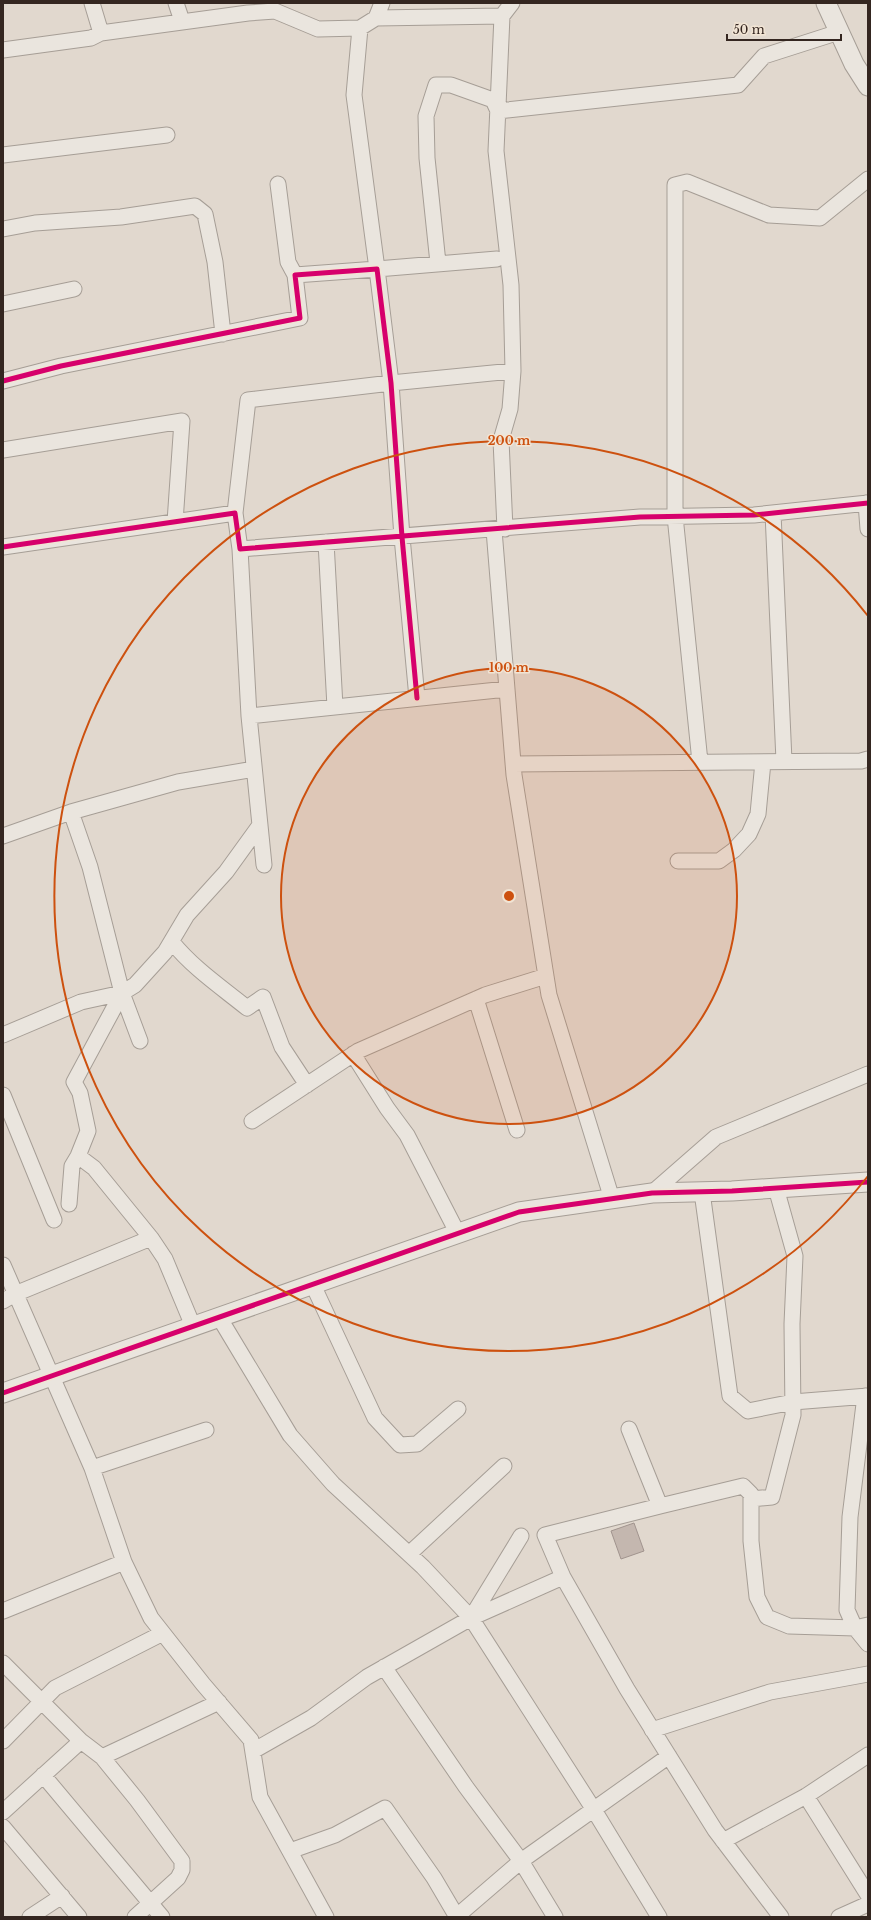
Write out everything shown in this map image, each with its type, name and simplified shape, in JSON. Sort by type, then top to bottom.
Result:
[{"type":"street","points":[[92,3],[101,33]]},
{"type":"street","points":[[176,3],[182,22]]},
{"type":"street","points":[[376,18],[382,3]]},
{"type":"street","points":[[512,3],[502,16],[496,151],[511,285],[513,371],[510,409],[501,440],[500,529],[507,689],[513,764],[549,995],[612,1199]]},
{"type":"street","points":[[826,3],[854,64],[868,86]]},
{"type":"street","points":[[3,50],[91,38],[101,33],[275,11],[318,28],[360,28],[376,18],[502,16]]},
{"type":"street","points":[[360,28],[354,95],[391,383],[402,537],[417,698]]},
{"type":"street","points":[[498,111],[738,85],[764,56],[839,32]]},
{"type":"street","points":[[438,263],[427,158],[426,116],[436,85],[451,85],[493,100],[498,111]]},
{"type":"street","points":[[3,155],[167,135]]},
{"type":"street","points":[[700,762],[675,516],[675,185],[687,182],[769,215],[820,218],[868,179]]},
{"type":"street","points":[[3,380],[61,366],[300,318],[295,275],[288,262],[278,184]]},
{"type":"street","points":[[3,229],[35,223],[121,217],[195,206],[205,214],[215,262],[223,334]]},
{"type":"street","points":[[295,275],[438,263],[497,260]]},
{"type":"street","points":[[3,304],[74,289]]},
{"type":"street","points":[[264,864],[249,716],[240,549],[235,513],[248,400],[391,383],[513,371]]},
{"type":"street","points":[[3,450],[182,421],[175,522]]},
{"type":"street","points":[[240,549],[640,517],[773,512],[867,503],[868,529]]},
{"type":"street","points":[[773,512],[784,761]]},
{"type":"street","points":[[3,547],[235,513]]},
{"type":"street","points":[[326,542],[335,707]]},
{"type":"street","points":[[249,716],[507,689]]},
{"type":"street","points":[[513,764],[862,761],[868,759]]},
{"type":"street","points":[[678,861],[719,861],[734,850],[749,834],[758,814],[763,762]]},
{"type":"street","points":[[3,836],[71,812],[178,782],[254,769]]},
{"type":"street","points":[[71,812],[90,867],[122,993],[140,1041]]},
{"type":"street","points":[[3,1035],[81,1002],[122,993],[134,985],[149,970],[172,942],[187,915],[226,872],[260,826]]},
{"type":"street","points":[[172,942],[181,953],[204,974],[247,1008],[263,997],[282,1047],[307,1085]]},
{"type":"street","points":[[252,1121],[353,1054],[476,999],[546,976]]},
{"type":"street","points":[[69,1204],[72,1166],[78,1156],[88,1130],[80,1093],[74,1082],[122,993]]},
{"type":"street","points":[[476,999],[517,1130]]},
{"type":"street","points":[[353,1054],[387,1108],[407,1135],[458,1234]]},
{"type":"street","points":[[652,1194],[716,1137],[868,1074]]},
{"type":"street","points":[[3,1095],[54,1220]]},
{"type":"street","points":[[78,1156],[94,1168],[151,1238],[165,1259],[193,1326]]},
{"type":"street","points":[[3,1393],[519,1212],[652,1194],[868,1182]]},
{"type":"street","points":[[751,1499],[772,1497],[793,1415],[792,1324],[795,1256],[776,1188]]},
{"type":"street","points":[[702,1192],[730,1396],[748,1411],[793,1402],[867,1396],[862,1467],[850,1517],[847,1610],[862,1626],[868,1644]]},
{"type":"street","points":[[9,1297],[151,1238]]},
{"type":"street","points":[[3,1265],[9,1297],[52,1376],[92,1468],[124,1562],[151,1618],[252,1740],[260,1797],[326,1917]]},
{"type":"street","points":[[313,1284],[375,1418],[400,1445],[417,1444],[458,1409]]},
{"type":"street","points":[[219,1318],[290,1435],[333,1484],[410,1554],[471,1618],[594,1810],[659,1917]]},
{"type":"street","points":[[629,1429],[660,1506]]},
{"type":"street","points":[[92,1468],[206,1430]]},
{"type":"street","points":[[410,1554],[504,1466]]},
{"type":"street","points":[[781,1917],[723,1841],[652,1730],[563,1577],[545,1535],[743,1486],[751,1494],[751,1540],[757,1597],[767,1616],[789,1626],[862,1626]]},
{"type":"street","points":[[471,1618],[522,1536]]},
{"type":"street","points":[[3,1611],[124,1562]]},
{"type":"street","points":[[253,1751],[311,1718],[367,1677],[471,1618],[563,1577]]},
{"type":"street","points":[[3,1741],[55,1688],[163,1633]]},
{"type":"street","points":[[3,1663],[81,1740],[102,1757],[137,1800],[182,1861],[182,1870],[178,1878],[135,1917]]},
{"type":"street","points":[[384,1667],[466,1787],[521,1861],[555,1917]]},
{"type":"street","points":[[652,1730],[770,1692],[868,1674]]},
{"type":"street","points":[[102,1757],[219,1702]]},
{"type":"street","points":[[3,1812],[81,1740]]},
{"type":"street","points":[[723,1841],[806,1796],[868,1755]]},
{"type":"street","points":[[290,1851],[335,1835],[385,1808],[434,1878],[457,1917],[521,1861],[669,1756]]},
{"type":"street","points":[[43,1775],[151,1902],[162,1917]]},
{"type":"street","points":[[806,1796],[868,1895]]},
{"type":"street","points":[[3,1826],[79,1917]]},
{"type":"street","points":[[30,1917],[62,1896]]},
{"type":"street","points":[[839,1917],[868,1904]]},
{"type":"building","points":[[634,1523],[644,1551],[621,1559],[611,1531]]},
{"type":"cycle path","points":[[3,381],[61,366],[300,318],[295,275],[377,269],[391,383],[402,537],[417,698]]},
{"type":"cycle path","points":[[3,547],[235,513],[240,549],[640,517],[754,515],[868,503]]},
{"type":"cycle path","points":[[3,1393],[519,1212],[652,1193],[732,1191],[868,1182]]}]
